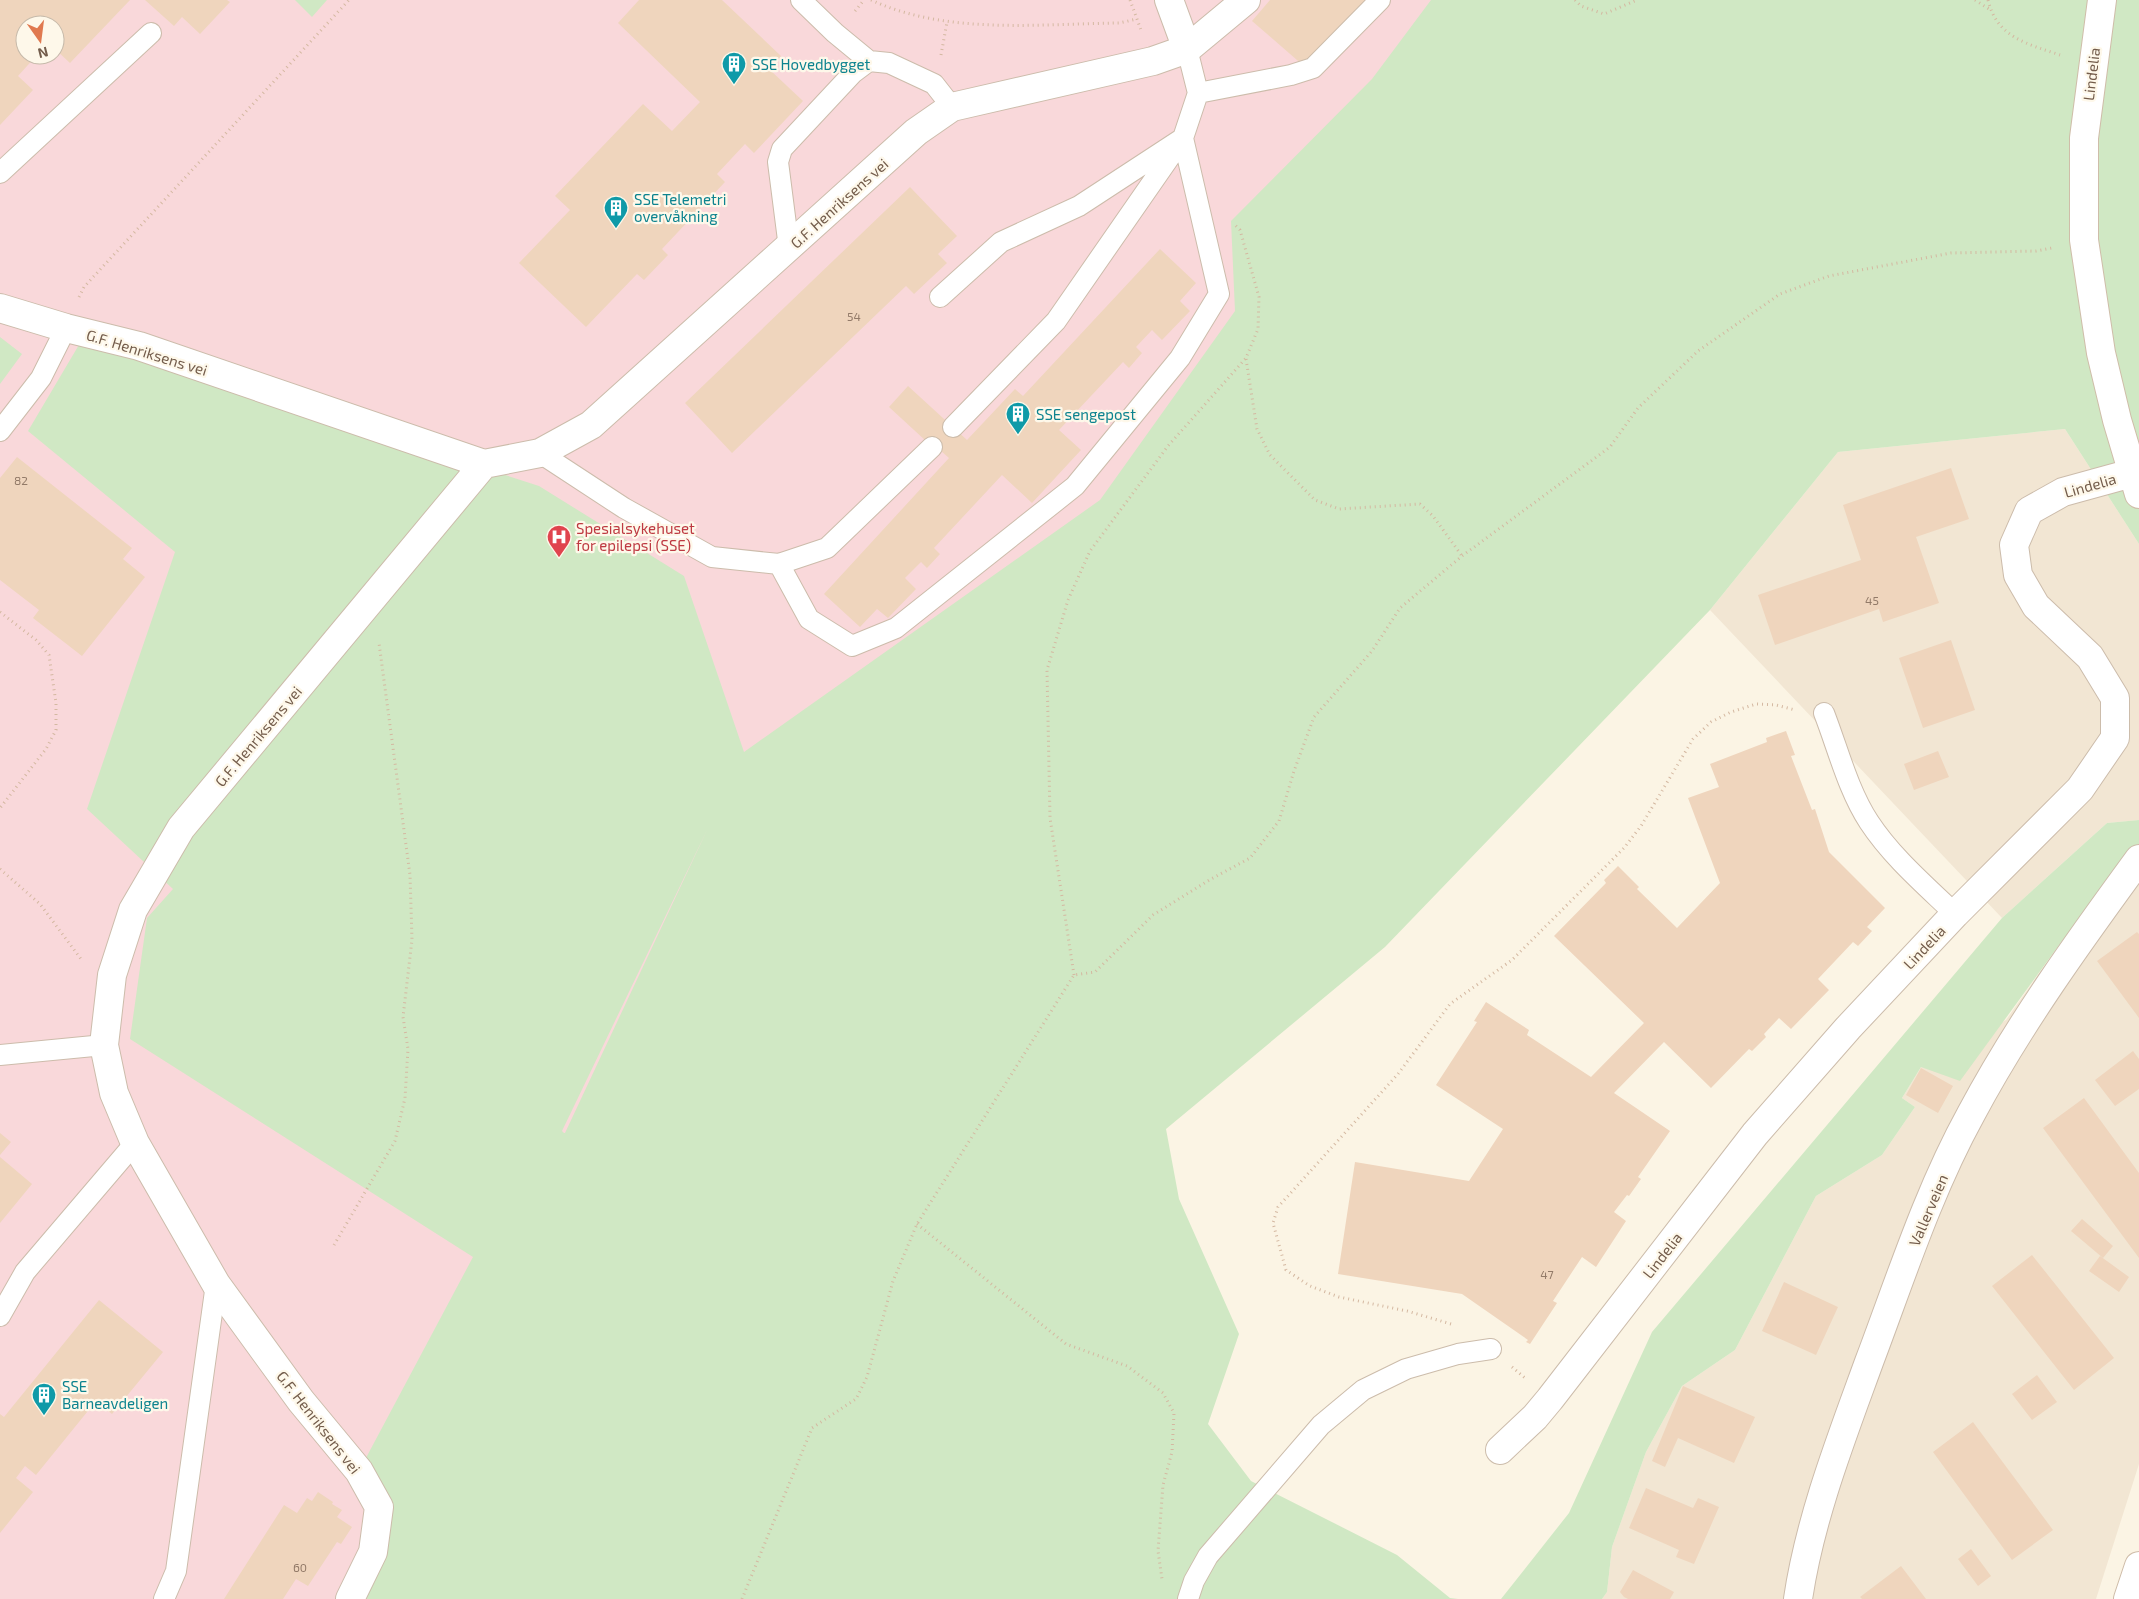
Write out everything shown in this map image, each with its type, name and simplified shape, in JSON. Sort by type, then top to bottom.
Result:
[{"type":"street","points":[[1169,0],[1187,49]]},
{"type":"street","name":"G.F. Henriksens vei","points":[[0,308],[66,328],[139,346],[484,464],[540,453],[590,425],[916,132],[952,108],[1153,61],[1187,49],[1246,0]]},
{"type":"street","name":"Lindelia","points":[[1500,1450],[1535,1417],[1550,1399],[1755,1134],[1848,1028],[1955,914],[2080,789],[2115,738],[2115,698],[2090,658],[2036,606],[2018,575],[2014,545],[2029,511],[2063,492],[2136,484],[2101,353],[2084,240],[2084,138],[2102,0]]},
{"type":"street","name":"G.F. Henriksens vei","points":[[350,1599],[373,1552],[379,1508],[359,1471],[301,1401],[216,1284],[135,1143],[114,1093],[104,1045],[112,975],[133,910],[181,828],[484,464]]},
{"type":"street","name":"Vallerveien","points":[[1798,1599],[1803,1563],[1838,1447],[1926,1212],[1970,1115],[2066,958],[2139,859]]},
{"type":"street","points":[[2128,1599],[2139,1566]]},
{"type":"lane","points":[[800,0],[868,61],[890,63],[934,84],[952,108]]},
{"type":"lane","points":[[1198,93],[1292,75],[1313,68],[1380,0]]},
{"type":"lane","points":[[0,173],[151,33]]},
{"type":"lane","points":[[953,427],[1056,321],[1183,138],[1198,93],[1187,49]]},
{"type":"lane","points":[[789,248],[778,162],[782,149],[853,73],[868,61]]},
{"type":"lane","points":[[940,296],[1001,242],[1079,206],[1183,138]]},
{"type":"lane","points":[[779,564],[809,619],[852,646],[896,628],[1075,486],[1180,358],[1219,294],[1183,138]]},
{"type":"lane","name":"G.F. Henriksens vei","points":[[0,431],[41,378],[66,328]]},
{"type":"lane","points":[[540,453],[624,508],[712,556],[779,564],[827,548],[932,447]]},
{"type":"lane","points":[[1824,713],[1856,797],[1869,822],[1887,847],[1955,914]]},
{"type":"lane","points":[[0,1055],[104,1045]]},
{"type":"lane","points":[[0,1316],[25,1272],[135,1143]]},
{"type":"lane","points":[[164,1599],[176,1571],[216,1284]]},
{"type":"lane","points":[[1188,1599],[1194,1582],[1208,1556],[1321,1425],[1363,1390],[1406,1369],[1458,1354],[1491,1349]]},
{"type":"path","points":[[66,328],[84,287],[349,0]]},
{"type":"path","points":[[871,0],[888,8],[947,22],[976,24],[1119,23],[1137,19]]},
{"type":"path","points":[[1575,0],[1581,6],[1604,14],[1637,0]]},
{"type":"path","points":[[1975,0],[1990,9]]},
{"type":"path","points":[[1988,0],[1990,9],[2006,33],[2033,46],[2092,66]]},
{"type":"path","points":[[742,1599],[812,1428],[856,1399],[868,1377],[893,1281],[917,1224],[1074,974],[1050,818],[1047,670],[1068,600],[1090,551],[1168,446],[1246,358],[1258,329],[1258,297],[1240,230],[1234,224]]},
{"type":"path","points":[[1074,974],[1095,972],[1153,914],[1250,858],[1280,821],[1294,771],[1314,717],[1372,651],[1400,608],[1462,556],[1610,447],[1638,408],[1698,351],[1780,294],[1829,276],[1951,252],[2036,251],[2084,240]]},
{"type":"path","points":[[1246,358],[1256,429],[1270,455],[1315,500],[1339,509],[1420,504],[1433,516],[1462,556]]},
{"type":"path","points":[[334,1245],[395,1140],[405,1098],[408,1050],[403,1017],[412,940],[410,874],[373,598]]},
{"type":"path","points":[[0,612],[36,640],[49,655],[56,703],[56,730],[46,749],[0,808]]},
{"type":"path","points":[[1550,1399],[1466,1328],[1407,1311],[1340,1297],[1310,1286],[1286,1270],[1273,1224],[1278,1207],[1398,1074],[1450,1004],[1512,960],[1624,848],[1641,826],[1693,739],[1711,722],[1731,712],[1756,704],[1776,705],[1802,712],[1824,713]]},
{"type":"path","points":[[0,869],[40,904],[85,963],[95,970],[112,975]]},
{"type":"path","points":[[917,1224],[1066,1344],[1126,1366],[1163,1393],[1174,1413],[1172,1452],[1163,1485],[1158,1551],[1163,1580]]},
{"type":"shaded area","name":"Spesialsykehuset for epilepsi (SSE)","points":[[0,0],[1570,0],[453,1599],[0,1599]]},
{"type":"shaded area","points":[[2065,429],[2139,544],[2139,820],[2107,823],[2002,918],[1710,610],[1838,452]]},
{"type":"shaded area","points":[[2139,880],[2139,1464],[2096,1599],[1602,1599],[1607,1592],[1612,1547],[1646,1452],[1682,1386],[1735,1350],[1816,1196],[1882,1155],[1915,1107],[1902,1098],[1921,1067],[2006,1020],[2062,941]]},
{"type":"green space","points":[[295,0],[327,0],[312,17]]},
{"type":"green space","points":[[1431,0],[2139,0],[2139,544],[2065,429],[1838,452],[1710,610],[1385,947],[1166,1129],[1179,1199],[1239,1334],[1208,1424],[1251,1481],[1397,1555],[1450,1598],[1458,1599],[341,1599],[379,1508],[359,1471],[473,1257],[130,1039],[147,918],[173,889],[87,809],[175,552],[28,431],[83,338],[539,486],[684,576],[744,752],[1100,500],[1235,311],[1231,221],[1372,79]],"holes":[[[708,828],[565,1133],[562,1131]]]},
{"type":"green space","points":[[0,337],[22,354],[0,384]]},
{"type":"green space","points":[[2139,820],[2139,880],[2062,941],[1960,1081],[1921,1067],[1902,1098],[1915,1107],[1882,1155],[1816,1196],[1735,1350],[1682,1386],[1646,1452],[1612,1547],[1607,1592],[1602,1599],[1501,1599],[1569,1513],[1652,1332],[2002,918],[2107,823]]},
{"type":"building","points":[[0,0],[130,0],[70,63],[65,58],[65,15],[15,15],[15,65],[28,65],[18,76],[33,90],[0,125]]},
{"type":"building","points":[[145,0],[227,0],[230,2],[200,34],[182,17],[174,26]]},
{"type":"building","name":"SSE Telemetri overvåkning","points":[[639,0],[722,0],[781,56],[769,69],[803,101],[754,153],[745,144],[717,174],[725,182],[662,249],[668,255],[644,280],[637,274],[586,327],[519,263],[570,210],[555,196],[643,104],[672,131],[700,102],[618,23]]},
{"type":"building","points":[[1270,0],[1371,0],[1305,67],[1252,21]]},
{"type":"building","points":[[910,187],[957,236],[938,254],[947,263],[914,294],[906,286],[732,453],[685,403]]},
{"type":"building","name":"SSE sengepost","points":[[1160,249],[1196,283],[1180,301],[1190,311],[1162,340],[1152,330],[1136,347],[1142,353],[1129,368],[1123,362],[1059,430],[1081,450],[1032,503],[1002,475],[934,548],[940,554],[927,568],[921,562],[905,578],[916,589],[888,618],[877,609],[860,627],[824,594],[949,458],[941,451],[939,453],[889,407],[908,386],[967,440],[1015,389],[1023,396]]},
{"type":"building","points":[[17,457],[132,548],[123,559],[145,577],[82,656],[33,618],[39,610],[0,580],[0,478]]},
{"type":"building","points":[[1951,468],[1969,519],[1916,537],[1939,603],[1883,622],[1879,609],[1775,645],[1758,595],[1861,560],[1843,505]]},
{"type":"building","points":[[1951,640],[1975,710],[1923,728],[1899,658]]},
{"type":"building","points":[[1786,731],[1795,755],[1791,756],[1812,810],[1815,809],[1829,852],[1885,908],[1867,927],[1872,931],[1858,946],[1853,942],[1818,979],[1829,990],[1791,1029],[1779,1018],[1764,1034],[1766,1037],[1752,1051],[1749,1049],[1711,1088],[1664,1042],[1614,1093],[1670,1131],[1638,1177],[1641,1179],[1614,1212],[1626,1221],[1596,1267],[1582,1257],[1553,1301],[1557,1303],[1530,1344],[1526,1342],[1528,1340],[1462,1294],[1338,1274],[1355,1162],[1469,1181],[1503,1129],[1436,1085],[1477,1022],[1474,1021],[1486,1002],[1529,1030],[1527,1035],[1591,1077],[1644,1023],[1554,936],[1606,883],[1604,880],[1618,866],[1639,887],[1637,889],[1677,928],[1720,883],[1688,798],[1719,787],[1710,764],[1767,742],[1766,738]]},
{"type":"building","points":[[1938,751],[1949,777],[1914,790],[1904,764]]},
{"type":"building","points":[[2137,932],[2139,934],[2139,1018],[2097,961]]},
{"type":"building","points":[[2133,1051],[2139,1059],[2139,1089],[2115,1106],[2095,1080]]},
{"type":"building","points":[[1921,1068],[1953,1086],[1938,1113],[1906,1095]]},
{"type":"building","points":[[2084,1098],[2139,1173],[2139,1258],[2043,1128]]},
{"type":"building","points":[[0,1133],[11,1142],[0,1155]]},
{"type":"building","points":[[0,1157],[32,1184],[0,1223]]},
{"type":"building","points":[[2082,1219],[2113,1246],[2103,1258],[2071,1231]]},
{"type":"building","points":[[2032,1255],[2114,1358],[2074,1390],[1992,1286]]},
{"type":"building","points":[[2100,1256],[2129,1277],[2119,1292],[2089,1271]]},
{"type":"building","points":[[1784,1282],[1838,1307],[1816,1355],[1762,1331]]},
{"type":"building","name":"SSE Barneavdeligen","points":[[99,1300],[163,1352],[112,1414],[96,1401],[36,1475],[25,1466],[16,1478],[33,1492],[0,1533],[0,1414],[4,1417]]},
{"type":"building","points":[[2037,1375],[2057,1402],[2032,1420],[2012,1394]]},
{"type":"building","points":[[1683,1386],[1755,1417],[1734,1463],[1678,1438],[1665,1467],[1652,1461]]},
{"type":"building","points":[[1973,1422],[2053,1530],[2012,1560],[1933,1452]]},
{"type":"building","points":[[1646,1488],[1693,1508],[1698,1498],[1719,1507],[1694,1564],[1676,1557],[1679,1550],[1629,1528]]},
{"type":"building","points":[[318,1492],[342,1510],[337,1517],[352,1527],[341,1544],[337,1542],[308,1586],[296,1579],[283,1599],[224,1599],[284,1505],[297,1513],[307,1498],[312,1501]]},
{"type":"building","points":[[1971,1549],[1991,1576],[1978,1586],[1958,1559]]},
{"type":"building","points":[[1901,1566],[1926,1599],[1862,1599],[1860,1597]]},
{"type":"building","points":[[1633,1570],[1674,1592],[1670,1599],[1628,1599],[1624,1597],[1620,1592]]},
{"type":"place","name":"SSE Hovedbygget","points":[[734,85]]},
{"type":"place","name":"SSE Telemetri overvåkning","points":[[616,229]]},
{"type":"place","name":"SSE sengepost","points":[[1018,435]]},
{"type":"place","name":"Spesialsykehuset for epilepsi (SSE)","points":[[559,558]]},
{"type":"place","name":"SSE Barneavdeligen","points":[[44,1416]]}]
